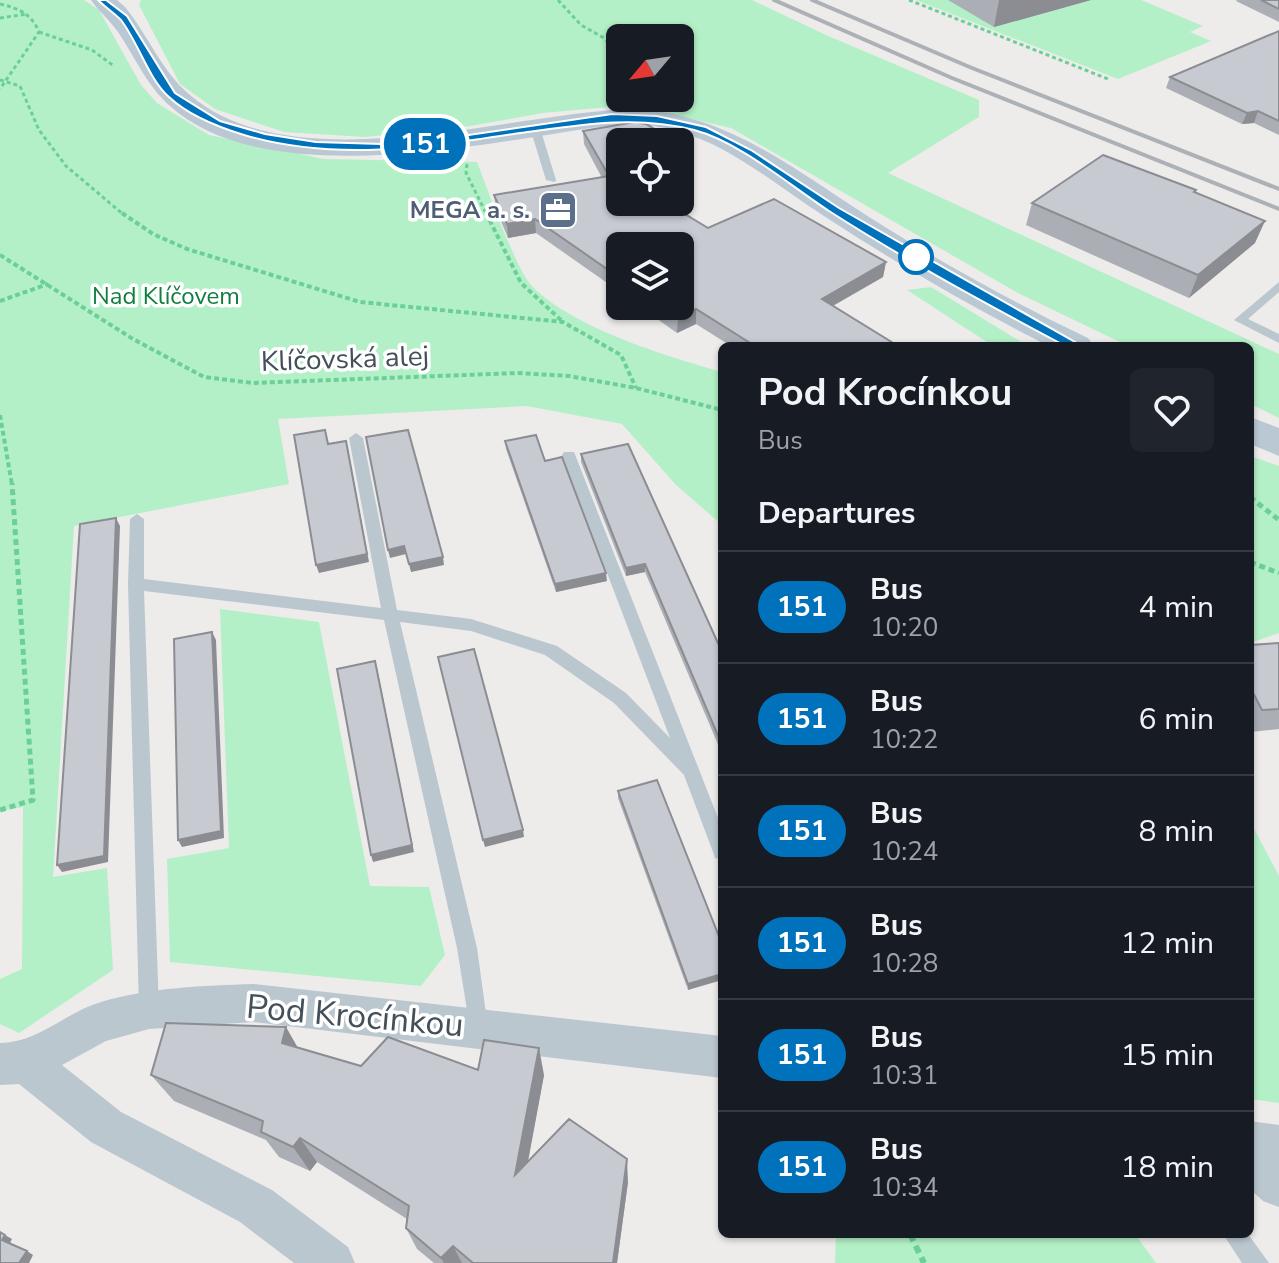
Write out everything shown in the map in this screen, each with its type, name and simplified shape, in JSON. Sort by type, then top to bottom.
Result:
[{"type":"street","points":[[103,0],[124,18],[171,95],[196,113],[239,131],[316,145],[382,147],[636,117],[680,122],[702,129],[748,152],[835,210],[999,306],[1068,342]]},
{"type":"street","points":[[1254,431],[1279,443]]},
{"type":"street","name":"Pod Krocínkou","points":[[13,1064],[98,1023],[149,1009],[254,1003],[718,1057]]},
{"type":"street","points":[[13,1064],[106,1127],[256,1206],[332,1263]]},
{"type":"street","points":[[1254,1144],[1279,1147]]},
{"type":"street","points":[[1254,1163],[1279,1185]]},
{"type":"lane","points":[[535,128],[551,180]]},
{"type":"lane","points":[[1279,286],[1240,320],[1279,339]]},
{"type":"lane","points":[[356,438],[390,614],[464,933],[478,1028]]},
{"type":"lane","points":[[569,455],[718,842]]},
{"type":"lane","points":[[137,519],[136,584],[149,1009]]},
{"type":"lane","points":[[136,584],[471,625],[551,650],[620,698],[691,771]]},
{"type":"lane","points":[[1237,1238],[1257,1263]]},
{"type":"path","points":[[558,0],[581,25],[606,40]]},
{"type":"path","points":[[909,0],[1108,79]]},
{"type":"path","points":[[0,4],[28,14],[36,21],[39,32]]},
{"type":"path","points":[[0,18],[28,14]]},
{"type":"path","points":[[39,32],[92,50],[116,68]]},
{"type":"path","points":[[0,89],[3,80],[39,32]]},
{"type":"path","points":[[3,80],[20,86],[39,130],[66,166],[126,216],[187,249],[360,302],[563,322]]},
{"type":"path","points":[[468,154],[466,173],[521,283],[563,322],[621,355],[636,388]]},
{"type":"path","name":"Klíčovská alej","points":[[0,255],[133,339],[204,377],[253,383],[518,373],[569,376],[636,388],[718,409]]},
{"type":"path","points":[[0,301],[49,284]]},
{"type":"path","points":[[0,415],[12,481],[33,800],[0,810]]},
{"type":"path","points":[[1254,500],[1279,520]]},
{"type":"path","points":[[1254,564],[1279,573]]},
{"type":"path","points":[[912,1238],[924,1263]]},
{"type":"green space","name":"Nad Klíčovem","points":[[0,0],[84,0],[99,10],[141,85],[157,103],[209,135],[324,159],[477,162],[510,246],[532,286],[571,315],[621,339],[718,371],[718,522],[676,485],[622,424],[527,406],[278,419],[289,484],[74,526],[53,877],[107,868],[113,970],[19,1033],[0,1024],[0,979],[22,969],[23,807],[0,811]]},
{"type":"green space","points":[[141,0],[752,0],[979,100],[979,117],[888,173],[1253,342],[1120,342],[1018,293],[731,128],[662,112],[694,112],[694,24],[606,24],[606,107],[365,137],[284,132],[215,109],[180,84],[139,5]]},
{"type":"green space","points":[[916,0],[1141,0],[1203,26],[1190,32],[1211,41],[1118,79]]},
{"type":"green space","points":[[931,287],[1021,342],[987,342],[907,290]]},
{"type":"green space","points":[[1254,342],[1279,354],[1279,418],[1254,406]]},
{"type":"green space","points":[[1254,457],[1279,466],[1279,633],[1254,642]]},
{"type":"green space","points":[[220,609],[319,622],[370,886],[429,887],[445,955],[421,986],[170,962],[167,859],[229,848]]},
{"type":"green space","points":[[1254,829],[1279,876],[1279,1103],[1254,1100]]},
{"type":"green space","points":[[836,1238],[1138,1238],[1156,1263],[835,1263]]},
{"type":"building","points":[[1261,0],[1279,0],[1279,9]]},
{"type":"building","points":[[1279,31],[1279,121],[1258,111],[1247,113],[1170,77]]},
{"type":"building","points":[[635,122],[653,128],[606,128],[606,171],[583,131]]},
{"type":"building","points":[[1103,155],[1196,190],[1194,192],[1265,221],[1198,275],[1032,203]]},
{"type":"building","points":[[606,176],[606,216],[688,216],[708,228],[774,199],[886,262],[822,299],[892,342],[749,342],[694,310],[694,232],[606,232],[606,268],[535,219],[507,224],[494,195]]},
{"type":"building","points":[[325,430],[328,444],[346,441],[367,554],[316,565],[294,435]]},
{"type":"building","points":[[408,430],[443,557],[409,564],[404,546],[388,550],[366,437]]},
{"type":"building","points":[[536,435],[545,461],[562,457],[606,573],[555,584],[505,441]]},
{"type":"building","points":[[628,444],[718,643],[718,736],[645,564],[626,568],[581,454]]},
{"type":"building","points":[[116,518],[104,856],[57,865],[80,524]]},
{"type":"building","points":[[212,632],[221,831],[178,840],[174,639]]},
{"type":"building","points":[[1279,643],[1279,709],[1262,710],[1254,695],[1254,645]]},
{"type":"building","points":[[474,649],[523,830],[483,840],[438,657]]},
{"type":"building","points":[[375,661],[412,845],[371,855],[337,669]]},
{"type":"building","points":[[657,780],[718,934],[718,975],[688,984],[618,791]]},
{"type":"building","points":[[166,1023],[286,1027],[282,1043],[361,1066],[388,1037],[478,1070],[484,1040],[539,1048],[515,1175],[569,1119],[627,1159],[613,1263],[473,1263],[453,1246],[441,1258],[406,1228],[409,1206],[300,1138],[293,1147],[261,1132],[263,1121],[151,1075]]},
{"type":"building","points":[[0,1232],[5,1235],[2,1240],[27,1251],[19,1263],[0,1263]]},
{"type":"railway","points":[[774,0],[952,78],[1279,209]]},
{"type":"railway","points":[[812,0],[972,68],[1279,189]]},
{"type":"bus line","name":"151","points":[[103,0],[124,18],[171,95],[216,123],[264,137],[316,145],[382,147],[427,144],[612,117],[680,122],[702,129],[748,152],[835,210],[999,306],[1068,342]]},
{"type":"place","name":"MEGA a. s.","points":[[558,210]]}]
